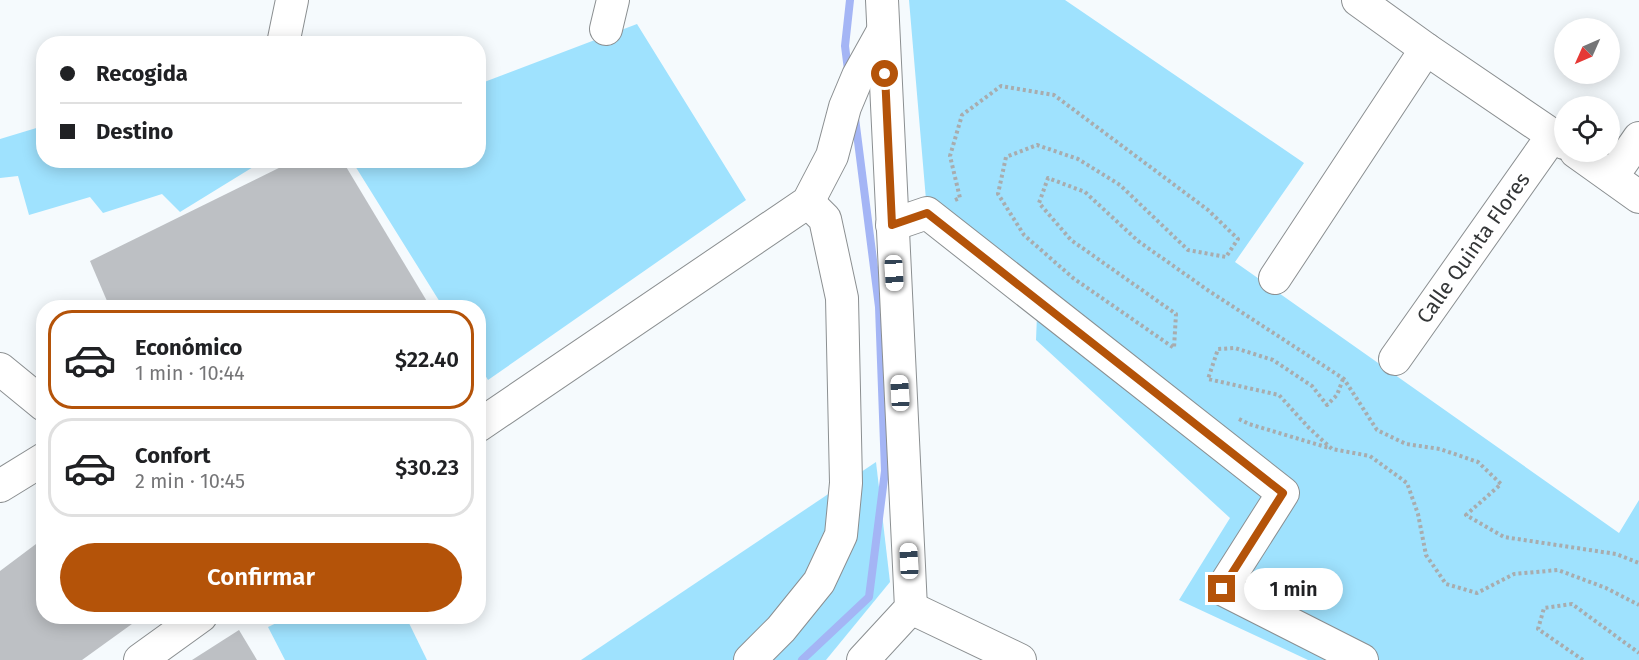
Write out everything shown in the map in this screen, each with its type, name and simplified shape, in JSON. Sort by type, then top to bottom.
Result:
[{"type":"street","points":[[285,36],[292,0]]},
{"type":"street","points":[[863,660],[911,608],[882,0]]},
{"type":"street","points":[[1358,0],[1554,136]]},
{"type":"street","points":[[486,421],[808,202],[832,156],[845,107],[858,76],[883,31]]},
{"type":"street","points":[[1275,278],[1426,49]]},
{"type":"street","points":[[1612,177],[1639,138]]},
{"type":"street","name":"Calle Quinta Flores","points":[[1395,360],[1554,157]]},
{"type":"street","points":[[1591,162],[1639,197]]},
{"type":"street","points":[[750,660],[781,629],[819,582],[841,536],[846,483],[842,298],[825,219],[808,202]]},
{"type":"street","points":[[892,225],[927,213],[1283,493],[1222,589],[1362,660]]},
{"type":"street","points":[[0,369],[36,398]]},
{"type":"street","points":[[0,486],[36,464]]},
{"type":"street","points":[[911,608],[1020,660]]},
{"type":"street","points":[[140,660],[190,624]]},
{"type":"path","points":[[927,213],[960,198],[950,156],[962,115],[1001,87],[1054,96],[1208,210],[1238,239],[1226,257],[1188,250],[1120,185],[1078,159],[1037,144],[1006,157],[998,194],[1024,235],[1073,278],[1174,348],[1176,314],[1071,240],[1039,203],[1048,178],[1085,192],[1147,247],[1209,291],[1344,379],[1377,430],[1406,444],[1440,449],[1478,462],[1501,484],[1466,515],[1504,537],[1616,554],[1639,563]]},
{"type":"path","points":[[1344,379],[1337,395],[1327,405],[1312,386],[1273,360],[1235,348],[1218,349],[1208,379],[1279,394],[1332,448],[1370,456],[1407,483],[1418,514],[1426,555],[1446,584],[1477,593],[1514,573],[1558,570],[1606,588],[1639,605]]},
{"type":"path","points":[[1583,660],[1538,629],[1544,608],[1572,604],[1639,653]]},
{"type":"shaded area","points":[[909,0],[1065,0],[1304,163],[1235,262],[1619,533],[1639,500],[1639,660],[1308,660],[1179,600],[1230,518],[1036,340],[1037,315],[929,235]]},
{"type":"shaded area","points":[[637,24],[746,200],[488,380],[486,377],[486,300],[439,300],[356,168],[486,168],[486,81]]},
{"type":"shaded area","points":[[36,128],[36,168],[252,168],[180,212],[162,194],[103,213],[90,197],[29,215],[18,176],[0,178],[0,139]]},
{"type":"shaded area","points":[[876,462],[890,582],[826,660],[581,660]]},
{"type":"shaded area","points":[[274,624],[409,624],[427,660],[285,660],[268,627]]},
{"type":"building","points":[[279,168],[347,168],[426,300],[107,300],[90,261]]},
{"type":"building","points":[[36,544],[36,624],[132,624],[82,660],[0,660],[0,571]]},
{"type":"building","points":[[239,630],[257,660],[192,660]]},
{"type":"waterway","points":[[848,70],[845,46],[850,0]]},
{"type":"waterway","points":[[802,660],[869,597],[885,471],[879,307],[855,118]]},
{"type":"route","points":[[885,74],[892,225],[927,213],[1283,493],[1222,589]]}]
